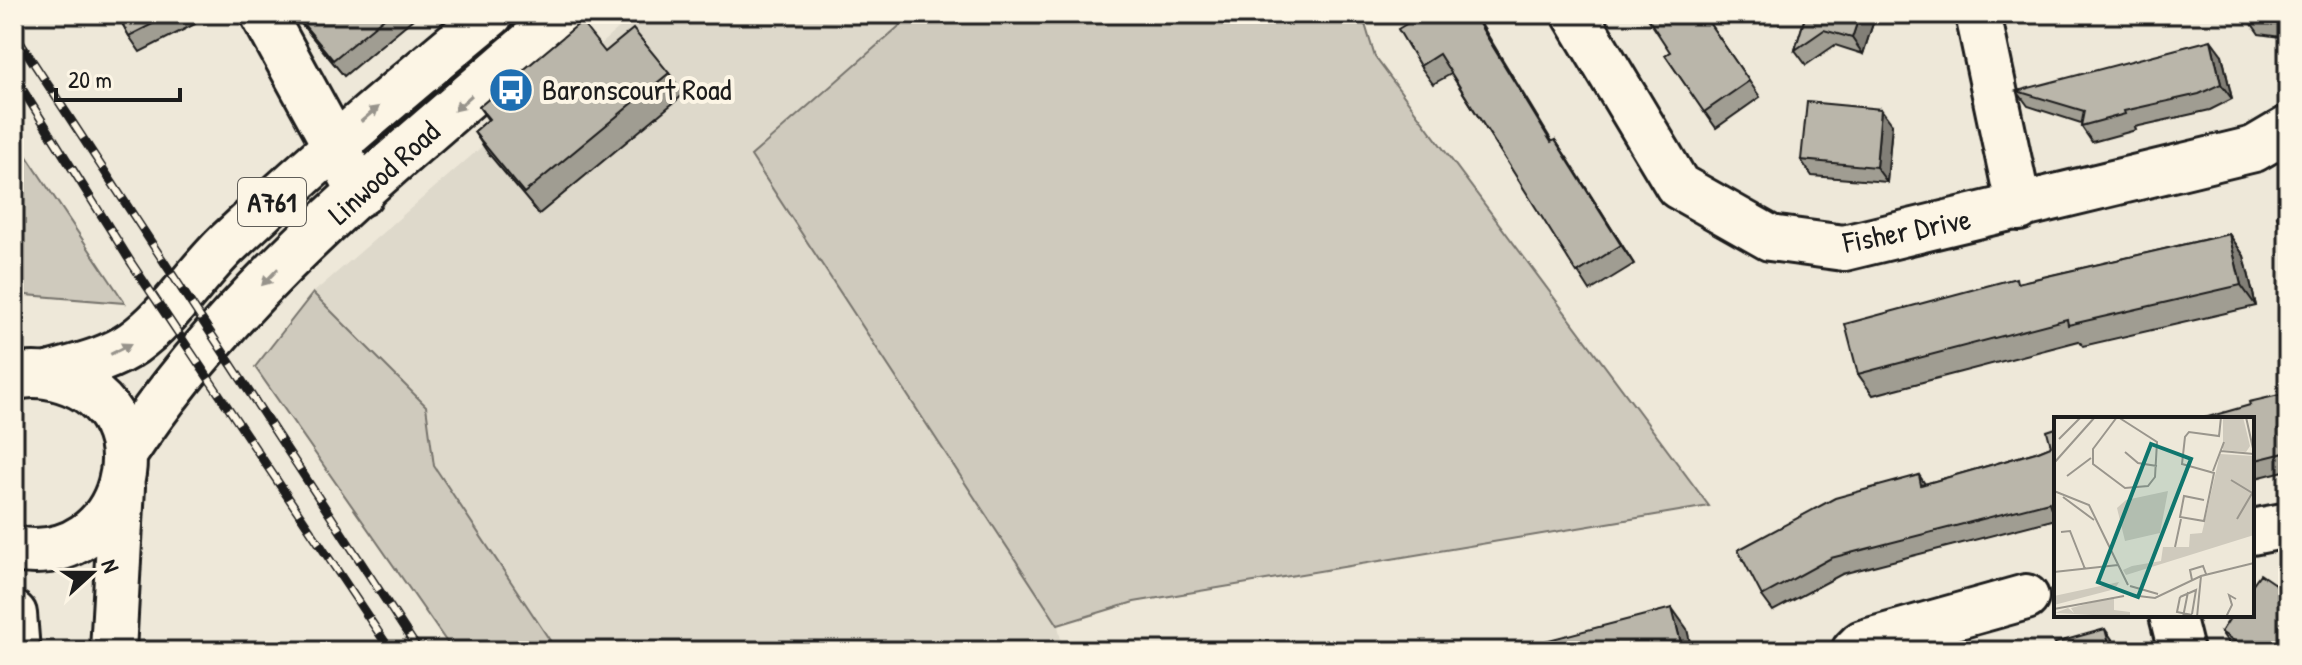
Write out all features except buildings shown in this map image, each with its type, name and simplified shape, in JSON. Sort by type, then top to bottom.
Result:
[{"type":"main road","points":[[263,14],[361,193]]},
{"type":"main road","name":"Linwood Road","points":[[29,373],[90,364],[130,345],[146,332],[202,268],[332,145],[491,14]]},
{"type":"main road","name":"Linwood Road","points":[[124,470],[159,401],[272,273],[563,14]]},
{"type":"main road","name":"Fisher Drive","points":[[1575,14],[1678,186],[1770,238],[1844,248],[2254,149],[2288,129]]},
{"type":"main road","points":[[1978,14],[2019,208]]},
{"type":"main road","name":"A761","points":[[29,373],[76,384],[99,400],[116,425],[124,470],[113,651]]},
{"type":"main road","name":"A761","points":[[14,549],[35,553],[63,549],[90,535],[111,512],[124,470]]},
{"type":"main road","points":[[2254,532],[2288,525]]},
{"type":"main road","points":[[1854,651],[1862,643],[1949,635],[2026,597]]},
{"type":"main road","points":[[14,614],[17,651]]},
{"type":"main road","points":[[2172,617],[2181,651]]},
{"type":"shaded area","points":[[635,14],[913,14],[751,156],[1058,625],[1061,641],[1027,651],[557,651],[434,466],[426,406],[313,293]]},
{"type":"shaded area","points":[[913,14],[1362,14],[1375,57],[1709,506],[1134,602],[1058,625],[751,156]]},
{"type":"shaded area","points":[[14,137],[125,303],[14,294]]},
{"type":"shaded area","points":[[313,293],[426,406],[434,466],[557,651],[453,651],[255,367]]},
{"type":"railway","points":[[14,33],[419,651]]},
{"type":"railway","points":[[14,76],[132,264],[391,651]]},
{"type":"place","name":"Baronscourt Road","points":[[511,90]]}]
